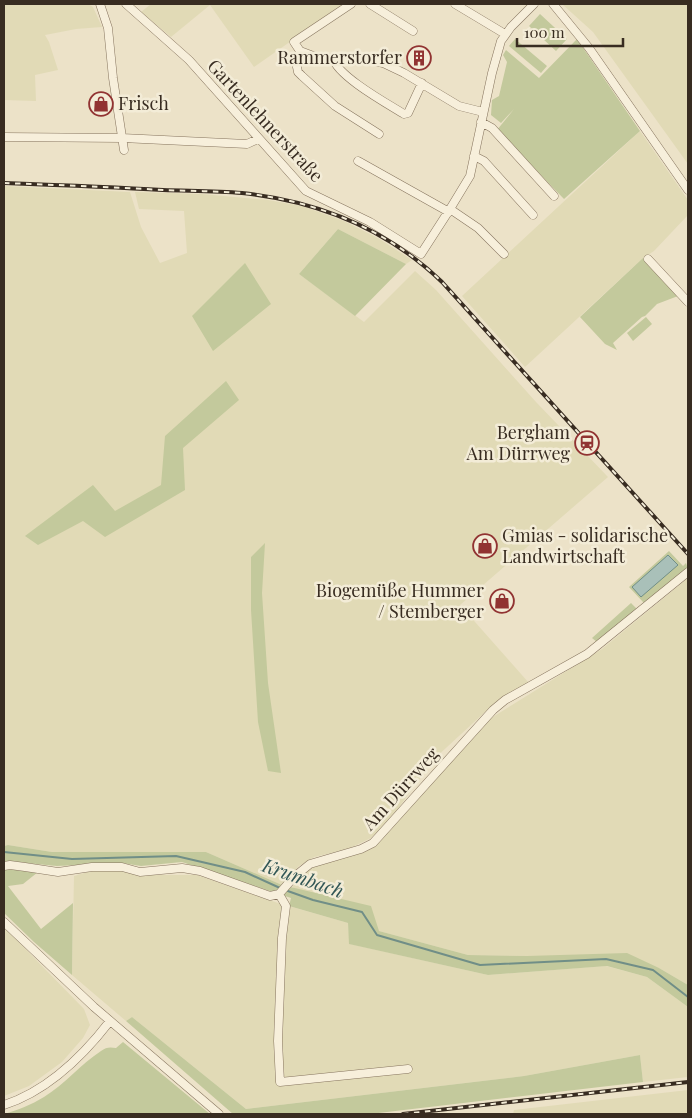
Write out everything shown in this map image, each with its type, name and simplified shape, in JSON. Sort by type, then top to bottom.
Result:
[{"type":"street","points":[[100,4],[108,28],[113,78],[124,150]]},
{"type":"street","name":"Gartenlehnerstraße","points":[[126,4],[184,55],[306,191],[370,222],[420,254],[450,210]]},
{"type":"street","points":[[350,4],[294,42],[300,51],[332,58],[372,59],[394,67],[459,106],[483,112]]},
{"type":"street","points":[[370,4],[413,31]]},
{"type":"street","points":[[455,4],[505,34]]},
{"type":"street","points":[[450,210],[470,176],[498,48],[505,34],[534,4]]},
{"type":"street","points":[[553,4],[584,40],[688,190]]},
{"type":"street","points":[[300,51],[296,67],[310,85],[346,114],[379,134]]},
{"type":"street","points":[[332,58],[336,66],[353,81],[404,114],[408,113],[422,83]]},
{"type":"street","points":[[481,122],[492,128],[554,196]]},
{"type":"street","points":[[4,137],[122,138],[247,144],[258,139]]},
{"type":"street","points":[[474,156],[484,161],[533,215]]},
{"type":"street","points":[[358,161],[450,210],[478,228],[504,254]]},
{"type":"street","points":[[648,259],[688,302]]},
{"type":"street","name":"Am Dürrweg","points":[[279,894],[301,870],[310,864],[361,850],[373,843],[493,710],[505,700],[587,654],[688,572]]},
{"type":"street","points":[[4,866],[10,865],[58,872],[92,867],[122,867],[140,872],[182,868],[200,871],[270,896],[279,894],[286,906],[282,938],[278,1042],[280,1082],[408,1070]]},
{"type":"street","points":[[4,922],[110,1021],[219,1114]]},
{"type":"street","points":[[4,1105],[26,1096],[55,1077],[72,1062],[110,1021]]},
{"type":"shaded area","points":[[4,4],[88,4],[93,7],[102,27],[76,29],[45,35],[58,70],[35,75],[36,101],[4,100]]},
{"type":"shaded area","points":[[151,4],[344,4],[254,67],[210,5],[171,37],[141,12]]},
{"type":"shaded area","points":[[562,4],[688,4],[688,164],[593,32]]},
{"type":"shaded area","points":[[640,131],[688,200],[688,215],[654,251],[643,258],[525,367],[462,296]]},
{"type":"shaded area","points":[[4,186],[130,192],[141,227],[160,263],[187,253],[184,211],[139,209],[135,192],[202,194],[268,200],[302,206],[344,221],[378,238],[412,260],[406,264],[338,229],[299,274],[364,322],[415,271],[436,290],[536,402],[608,477],[460,605],[529,683],[497,701],[434,759],[389,821],[371,838],[348,849],[314,857],[299,866],[282,885],[206,852],[52,852],[4,846]]},
{"type":"shaded area","points":[[688,578],[688,985],[659,968],[527,956],[468,955],[379,931],[292,887],[298,877],[314,865],[362,850],[488,720],[602,649]]},
{"type":"shaded area","points":[[91,871],[123,871],[142,875],[197,875],[278,903],[348,923],[350,944],[488,975],[606,966],[647,977],[688,1007],[688,1077],[643,1082],[640,1055],[524,1076],[246,1109],[132,1017],[126,1021],[72,975],[74,876]]},
{"type":"shaded area","points":[[4,927],[84,1009],[90,1025],[83,1038],[62,1062],[29,1086],[4,1096]]},
{"type":"shaded area","points":[[688,1090],[688,1114],[513,1114],[514,1110]]},
{"type":"green space","points":[[540,14],[567,39],[556,51],[529,26]]},
{"type":"green space","points":[[515,39],[547,66],[541,73],[509,46]]},
{"type":"green space","points":[[577,39],[640,131],[564,199],[497,130],[514,109],[501,123],[491,115],[492,100],[499,96],[507,62],[503,55],[506,50],[539,78]]},
{"type":"green space","points":[[338,229],[406,264],[355,316],[299,274]]},
{"type":"green space","points":[[643,258],[678,296],[657,304],[642,317],[613,343],[617,350],[605,344],[580,317]]},
{"type":"green space","points":[[245,263],[271,304],[213,351],[192,316]]},
{"type":"green space","points":[[646,317],[652,324],[633,341],[627,333]]},
{"type":"green space","points":[[226,381],[239,400],[183,448],[185,490],[105,537],[83,521],[38,545],[25,536],[93,485],[115,511],[161,485],[165,436]]},
{"type":"green space","points":[[265,543],[262,593],[268,683],[281,773],[268,771],[258,722],[251,610],[251,557]]},
{"type":"green space","points":[[669,551],[683,566],[686,563],[688,569],[645,603],[629,587]]},
{"type":"green space","points":[[631,603],[636,608],[636,611],[597,642],[592,638]]},
{"type":"green space","points":[[4,846],[52,852],[206,852],[282,885],[371,906],[379,931],[468,955],[527,956],[627,953],[659,968],[688,985],[688,1007],[647,977],[607,966],[488,975],[349,944],[348,923],[289,906],[291,898],[182,862],[141,866],[122,863],[57,866],[16,862],[4,863]]},
{"type":"green space","points":[[4,870],[38,872],[23,884],[8,886],[41,929],[73,903],[72,975],[4,913]]},
{"type":"green space","points":[[132,1017],[246,1109],[524,1076],[640,1055],[643,1082],[370,1114],[233,1114],[126,1021]]},
{"type":"green space","points":[[123,1042],[210,1114],[4,1114],[44,1097],[103,1050],[116,1048]]},
{"type":"water","points":[[668,555],[678,565],[641,597],[632,587]]},
{"type":"waterway","name":"Krumbach","points":[[4,852],[72,859],[176,856],[245,872],[280,888]]},
{"type":"waterway","name":"Krumbach","points":[[285,890],[313,900],[362,912],[377,935],[480,965],[606,959],[653,970],[688,997]]},
{"type":"railway","points":[[4,183],[242,193],[298,203],[350,221],[375,233],[421,263],[442,282],[688,554]]},
{"type":"railway","points":[[403,1114],[688,1082]]},
{"type":"place","name":"Rammerstorfer","points":[[419,58]]},
{"type":"place","name":"Frisch","points":[[101,104]]},
{"type":"place","name":"Bergham Am Dürrweg","points":[[587,443]]},
{"type":"place","name":"Gmias - solidarische Landwirtschaft","points":[[485,546]]},
{"type":"place","name":"Biogemüße Hummer / Stemberger","points":[[502,601]]}]
